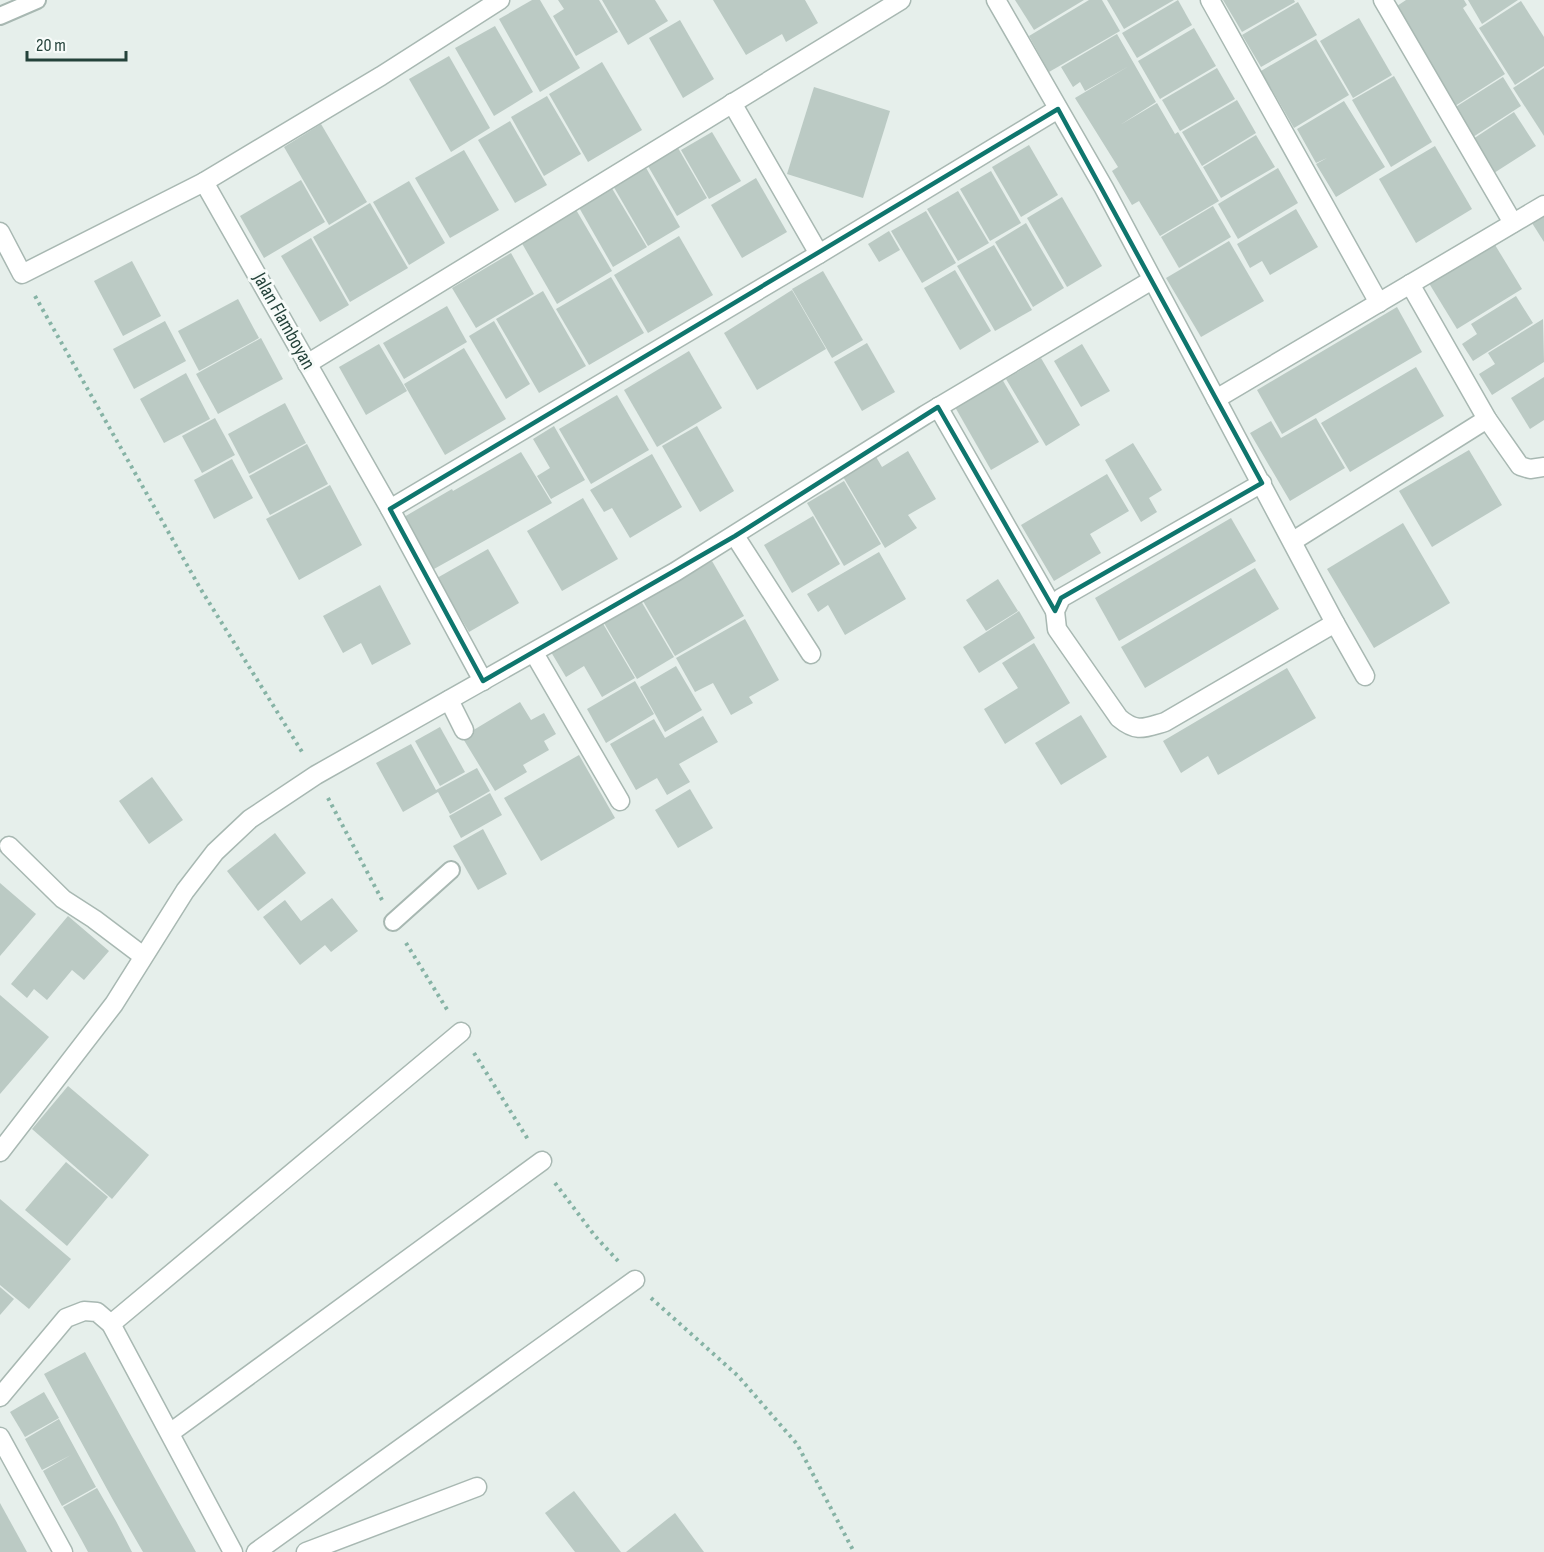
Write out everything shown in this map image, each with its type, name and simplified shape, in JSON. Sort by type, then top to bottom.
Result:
[{"type":"street","points":[[0,232],[22,274],[204,182],[381,76],[500,0]]},
{"type":"street","points":[[307,364],[901,0]]},
{"type":"street","points":[[996,0],[1104,188],[1365,676]]},
{"type":"street","points":[[1210,0],[1378,303]]},
{"type":"street","points":[[1383,0],[1513,223]]},
{"type":"street","points":[[732,104],[819,254]]},
{"type":"street","points":[[390,509],[1058,109]]},
{"type":"street","name":"Jalan Flamboyan","points":[[204,182],[390,509],[483,681]]},
{"type":"street","points":[[1216,399],[1544,205]]},
{"type":"street","points":[[0,1152],[114,1004],[185,891],[215,852],[250,819],[316,775],[534,653],[735,536],[938,407],[1152,280]]},
{"type":"street","points":[[1410,284],[1487,419],[1520,466],[1530,469],[1544,466]]},
{"type":"street","points":[[938,407],[1055,611],[1057,629],[1119,718],[1130,727],[1144,728],[1165,722],[1335,623]]},
{"type":"street","points":[[1293,541],[1487,419]]},
{"type":"street","points":[[1055,611],[1061,598],[1262,483]]},
{"type":"street","points":[[735,536],[811,654]]},
{"type":"street","points":[[534,653],[620,801]]},
{"type":"street","points":[[449,700],[464,730]]},
{"type":"street","points":[[9,846],[63,899],[143,956]]},
{"type":"street","points":[[111,1324],[461,1032]]},
{"type":"street","points":[[170,1433],[542,1161]]},
{"type":"street","points":[[256,1552],[635,1280]]},
{"type":"street","points":[[0,1397],[66,1318],[84,1311],[97,1312],[111,1324],[233,1552]]},
{"type":"street","points":[[0,1437],[63,1552]]},
{"type":"street","points":[[306,1552],[477,1487]]},
{"type":"lane","points":[[0,16],[37,0]]},
{"type":"lane","points":[[393,922],[451,870]]},
{"type":"highlighted area","points":[[1058,109],[1262,483],[1061,598],[1055,611],[938,407],[735,536],[483,681],[390,509]]},
{"type":"building","points":[[532,0],[540,0],[580,68],[540,92],[499,19]]},
{"type":"building","points":[[558,0],[599,0],[618,32],[576,56],[553,16],[564,9]]},
{"type":"building","points":[[602,0],[655,0],[668,21],[628,45]]},
{"type":"building","points":[[713,0],[805,0],[818,23],[786,42],[782,34],[746,55]]},
{"type":"building","points":[[1015,0],[1084,0],[1034,30]]},
{"type":"building","points":[[1089,0],[1102,0],[1120,31],[1049,72],[1029,36]]},
{"type":"building","points":[[1107,0],[1174,0],[1124,29]]},
{"type":"building","points":[[1178,0],[1192,25],[1137,58],[1122,33]]},
{"type":"building","points":[[1223,0],[1294,0],[1295,2],[1242,32]]},
{"type":"building","points":[[1406,0],[1464,0],[1467,5],[1463,8],[1505,74],[1455,106],[1413,41],[1417,39],[1397,6]]},
{"type":"building","points":[[1468,0],[1518,0],[1482,24]]},
{"type":"building","points":[[1521,1],[1544,37],[1544,66],[1515,85],[1479,28]]},
{"type":"building","points":[[1298,2],[1317,35],[1261,67],[1242,35]]},
{"type":"building","points":[[1359,18],[1392,75],[1353,98],[1320,41]]},
{"type":"building","points":[[680,20],[714,79],[683,98],[649,38]]},
{"type":"building","points":[[495,26],[533,92],[494,116],[455,48]]},
{"type":"building","points":[[1194,28],[1216,66],[1160,99],[1138,61]]},
{"type":"building","points":[[1117,34],[1156,102],[1120,125],[1157,103],[1175,134],[1178,132],[1219,201],[1160,236],[1139,201],[1132,205],[1112,171],[1118,167],[1075,98],[1129,66],[1085,91],[1080,82],[1073,87],[1061,67]]},
{"type":"building","points":[[1316,39],[1349,95],[1294,128],[1261,71]]},
{"type":"building","points":[[449,56],[490,128],[451,152],[409,79]]},
{"type":"building","points":[[602,62],[642,130],[588,162],[549,94]]},
{"type":"building","points":[[1217,68],[1235,99],[1180,131],[1162,100]]},
{"type":"building","points":[[1544,68],[1544,136],[1513,88]]},
{"type":"building","points":[[1394,76],[1432,142],[1391,167],[1352,100]]},
{"type":"building","points":[[1503,77],[1521,106],[1473,137],[1454,108]]},
{"type":"building","points":[[814,87],[890,111],[863,198],[787,174]]},
{"type":"building","points":[[547,96],[581,154],[544,176],[511,117]]},
{"type":"building","points":[[1237,100],[1256,133],[1202,166],[1182,132]]},
{"type":"building","points":[[1344,101],[1385,167],[1336,197],[1316,164],[1327,158],[1316,163],[1297,129]]},
{"type":"building","points":[[1514,112],[1536,146],[1494,173],[1473,139]]},
{"type":"building","points":[[510,121],[547,185],[515,203],[478,140]]},
{"type":"building","points":[[321,124],[367,202],[329,225],[284,147]]},
{"type":"building","points":[[712,132],[741,181],[709,199],[681,150]]},
{"type":"building","points":[[1256,135],[1275,167],[1221,198],[1203,167]]},
{"type":"building","points":[[1029,145],[1058,195],[1021,217],[992,167]]},
{"type":"building","points":[[1435,146],[1472,209],[1416,243],[1379,179]]},
{"type":"building","points":[[678,148],[707,198],[677,216],[648,166]]},
{"type":"building","points":[[464,150],[499,210],[450,238],[415,178]]},
{"type":"building","points":[[645,166],[680,227],[648,246],[612,184]]},
{"type":"building","points":[[1278,168],[1298,203],[1238,239],[1218,204]]},
{"type":"building","points":[[991,171],[1021,223],[990,241],[960,189]]},
{"type":"building","points":[[756,178],[787,232],[742,258],[711,205]]},
{"type":"building","points":[[301,180],[325,222],[264,258],[240,216]]},
{"type":"building","points":[[409,181],[445,243],[409,265],[373,202]]},
{"type":"building","points":[[610,185],[647,247],[613,267],[577,204]]},
{"type":"building","points":[[958,191],[989,243],[958,261],[927,209]]},
{"type":"building","points":[[1062,197],[1102,266],[1067,287],[1027,218]]},
{"type":"building","points":[[370,203],[408,268],[350,302],[313,237]]},
{"type":"building","points":[[1213,206],[1231,237],[1179,268],[1161,237]]},
{"type":"building","points":[[575,208],[612,271],[557,304],[520,240]]},
{"type":"building","points":[[1296,209],[1318,247],[1270,275],[1262,261],[1250,268],[1237,244]]},
{"type":"building","points":[[926,211],[956,263],[922,283],[891,231]]},
{"type":"building","points":[[1544,216],[1544,242],[1532,223]]},
{"type":"building","points":[[1026,223],[1064,288],[1033,307],[995,242]]},
{"type":"building","points":[[889,231],[900,250],[879,262],[868,244]]},
{"type":"building","points":[[679,236],[713,295],[648,333],[614,275]]},
{"type":"building","points":[[311,238],[349,305],[320,322],[281,256]]},
{"type":"building","points":[[1492,240],[1522,289],[1457,329],[1427,280]]},
{"type":"building","points":[[1229,241],[1264,301],[1201,337],[1166,278]]},
{"type":"building","points":[[994,245],[1032,310],[995,331],[957,266]]},
{"type":"building","points":[[511,253],[534,294],[476,328],[452,288]]},
{"type":"building","points":[[132,261],[161,316],[123,336],[94,281]]},
{"type":"building","points":[[955,270],[991,331],[960,350],[924,288]]},
{"type":"building","points":[[823,271],[863,340],[832,358],[792,289]]},
{"type":"building","points":[[611,277],[644,333],[589,365],[556,309]]},
{"type":"building","points":[[792,290],[826,349],[757,390],[724,333]]},
{"type":"building","points":[[543,291],[586,366],[539,393],[496,319]]},
{"type":"building","points":[[1516,296],[1533,323],[1473,361],[1462,344],[1477,334],[1471,324]]},
{"type":"building","points":[[238,299],[259,338],[199,371],[178,331]]},
{"type":"building","points":[[447,306],[467,342],[404,379],[383,343]]},
{"type":"building","points":[[1397,307],[1422,352],[1282,434],[1257,390]]},
{"type":"building","points":[[1543,319],[1544,362],[1492,395],[1479,374],[1495,364],[1488,353]]},
{"type":"building","points":[[165,321],[186,361],[134,389],[113,349]]},
{"type":"building","points":[[494,321],[530,384],[506,399],[469,336]]},
{"type":"building","points":[[261,338],[283,379],[218,414],[196,374]]},
{"type":"building","points":[[867,343],[895,392],[862,411],[834,362]]},
{"type":"building","points":[[379,344],[407,391],[366,415],[339,367]]},
{"type":"building","points":[[1082,344],[1110,391],[1081,407],[1054,361]]},
{"type":"building","points":[[464,348],[506,419],[445,455],[404,384]]},
{"type":"building","points":[[689,351],[722,408],[657,447],[624,390]]},
{"type":"building","points":[[1041,358],[1080,425],[1046,446],[1006,379]]},
{"type":"building","points":[[1416,367],[1444,416],[1350,472],[1321,423]]},
{"type":"building","points":[[186,373],[210,419],[164,443],[140,399]]},
{"type":"building","points":[[1544,377],[1544,420],[1530,429],[1511,398]]},
{"type":"building","points":[[1002,379],[1039,442],[991,470],[955,407]]},
{"type":"building","points":[[617,395],[649,450],[591,484],[559,429]]},
{"type":"building","points":[[285,403],[306,443],[249,474],[228,434]]},
{"type":"building","points":[[215,418],[235,455],[202,473],[182,436]]},
{"type":"building","points":[[1316,418],[1345,468],[1290,501],[1250,433],[1271,421],[1281,438]]},
{"type":"building","points":[[554,426],[585,480],[551,499],[537,476],[550,468],[533,439]]},
{"type":"building","points":[[697,426],[734,491],[700,512],[662,446]]},
{"type":"building","points":[[1133,443],[1162,490],[1149,498],[1157,512],[1141,522],[1105,460]]},
{"type":"building","points":[[307,444],[328,484],[270,515],[249,476]]},
{"type":"building","points":[[1469,450],[1502,505],[1432,547],[1399,491]]},
{"type":"building","points":[[908,451],[936,499],[908,515],[917,528],[885,548],[842,475],[875,455],[882,467]]},
{"type":"building","points":[[521,452],[552,503],[434,569],[404,517]]},
{"type":"building","points":[[652,454],[682,507],[630,538],[612,508],[604,512],[590,490]]},
{"type":"building","points":[[232,459],[253,498],[214,519],[194,480]]},
{"type":"building","points":[[1107,474],[1129,511],[1090,534],[1101,553],[1054,581],[1021,525]]},
{"type":"building","points":[[844,481],[881,544],[844,566],[807,503]]},
{"type":"building","points":[[330,485],[362,545],[299,580],[266,519]]},
{"type":"building","points":[[583,498],[618,559],[562,591],[527,531]]},
{"type":"building","points":[[813,516],[840,564],[792,593],[764,545]]},
{"type":"building","points":[[1231,518],[1256,561],[1119,641],[1095,598]]},
{"type":"building","points":[[1403,523],[1450,603],[1374,648],[1327,569]]},
{"type":"building","points":[[488,549],[519,603],[469,632],[437,578]]},
{"type":"building","points":[[879,552],[906,599],[845,635],[828,605],[818,612],[807,594]]},
{"type":"building","points":[[712,561],[744,616],[675,656],[643,601]]},
{"type":"building","points":[[1255,568],[1279,609],[1145,688],[1121,647]]},
{"type":"building","points":[[998,579],[1018,611],[986,631],[966,600]]},
{"type":"building","points":[[380,585],[411,644],[372,665],[361,643],[343,653],[323,616]]},
{"type":"building","points":[[641,601],[674,657],[637,679],[604,623]]},
{"type":"building","points":[[1019,611],[1035,638],[979,673],[963,647]]},
{"type":"building","points":[[745,619],[779,680],[749,697],[753,703],[731,715],[713,683],[695,692],[676,658]]},
{"type":"building","points":[[602,622],[635,678],[602,697],[584,666],[566,677],[551,652]]},
{"type":"building","points":[[1034,643],[1070,703],[1005,744],[984,709],[1018,688],[1002,663]]},
{"type":"building","points":[[676,666],[702,710],[665,732],[640,687]]},
{"type":"building","points":[[1287,668],[1316,718],[1218,775],[1208,756],[1181,773],[1163,741]]},
{"type":"building","points":[[635,681],[654,714],[606,743],[587,709]]},
{"type":"building","points":[[520,702],[531,720],[544,713],[556,734],[544,741],[549,750],[523,765],[527,772],[495,791],[462,737]]},
{"type":"building","points":[[1081,715],[1107,757],[1061,785],[1035,743]]},
{"type":"building","points":[[703,716],[718,742],[679,764],[690,782],[667,795],[657,778],[636,790],[610,744],[654,719],[665,738]]},
{"type":"building","points":[[440,727],[465,772],[440,786],[415,741]]},
{"type":"building","points":[[411,744],[436,790],[477,768],[490,791],[450,814],[438,792],[403,812],[376,763]]},
{"type":"building","points":[[579,755],[615,818],[541,861],[504,798]]},
{"type":"building","points":[[152,777],[183,820],[149,844],[119,801]]},
{"type":"building","points":[[690,789],[713,828],[678,848],[655,810]]},
{"type":"building","points":[[490,793],[502,815],[461,838],[449,816]]},
{"type":"building","points":[[483,829],[507,874],[478,890],[453,846]]},
{"type":"building","points":[[275,833],[306,873],[258,911],[227,871]]},
{"type":"building","points":[[0,883],[36,914],[0,956]]},
{"type":"building","points":[[332,898],[358,931],[331,952],[325,945],[300,965],[263,917],[285,900],[301,921]]},
{"type":"building","points":[[68,916],[109,951],[84,980],[72,970],[47,1000],[34,989],[27,998],[11,984]]},
{"type":"building","points":[[0,995],[49,1037],[0,1094]]},
{"type":"building","points":[[68,1086],[149,1155],[112,1199],[32,1129]]},
{"type":"building","points":[[66,1162],[108,1197],[67,1246],[25,1210]]},
{"type":"building","points":[[0,1199],[71,1259],[29,1309],[0,1285]]},
{"type":"building","points":[[0,1287],[14,1299],[0,1315]]},
{"type":"building","points":[[85,1352],[196,1552],[143,1552],[113,1500],[44,1374]]},
{"type":"building","points":[[44,1392],[59,1418],[25,1437],[10,1412]]},
{"type":"building","points":[[59,1419],[96,1487],[62,1506],[43,1471],[71,1455],[42,1470],[25,1439]]},
{"type":"building","points":[[97,1488],[132,1552],[88,1552],[63,1507]]},
{"type":"building","points":[[574,1491],[621,1552],[575,1552],[545,1513]]},
{"type":"building","points":[[0,1503],[16,1532],[27,1552],[0,1552]]},
{"type":"building","points":[[675,1513],[704,1552],[626,1552]]}]
